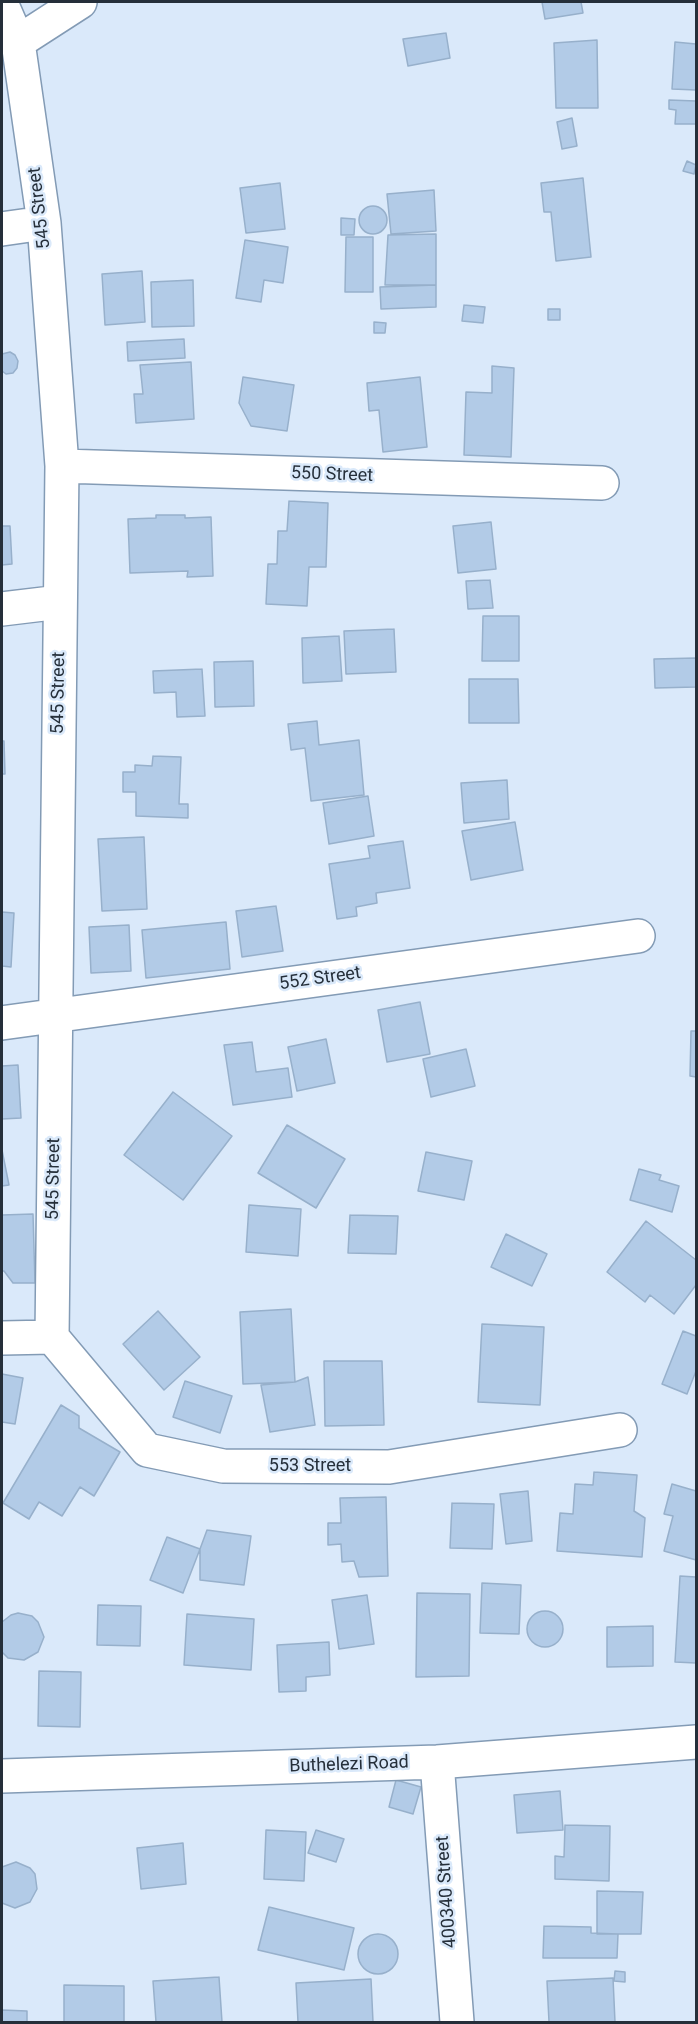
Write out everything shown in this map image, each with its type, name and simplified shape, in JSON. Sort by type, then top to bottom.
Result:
[{"type":"street","points":[[18,42],[80,2]]},
{"type":"street","name":"545 Street","points":[[2,5],[18,42],[44,223],[62,466],[52,1336]]},
{"type":"street","points":[[2,229],[44,223]]},
{"type":"street","name":"550 Street","points":[[62,466],[602,483]]},
{"type":"street","points":[[2,609],[60,602]]},
{"type":"street","name":"552 Street","points":[[2,1023],[638,936]]},
{"type":"street","points":[[2,1338],[52,1336]]},
{"type":"street","name":"553 Street","points":[[52,1336],[147,1450],[223,1466],[389,1467],[620,1430]]},
{"type":"street","name":"Buthelezi Road","points":[[2,1776],[437,1762],[696,1742]]},
{"type":"street","name":"400340 Street","points":[[437,1762],[457,2022]]},
{"type":"building","points":[[542,2],[581,2],[583,13],[545,19]]},
{"type":"building","points":[[446,33],[450,58],[408,66],[403,39]]},
{"type":"building","points":[[597,40],[598,108],[556,108],[554,43]]},
{"type":"building","points":[[675,42],[696,44],[696,90],[672,89]]},
{"type":"building","points":[[669,100],[696,101],[696,124],[675,124],[676,110],[669,109]]},
{"type":"building","points":[[572,118],[577,146],[562,149],[557,122]]},
{"type":"building","points":[[687,161],[696,165],[694,174],[683,171]]},
{"type":"building","points":[[583,178],[591,257],[556,261],[551,212],[544,212],[541,183]]},
{"type":"building","points":[[280,183],[285,229],[246,233],[240,188]]},
{"type":"building","points":[[434,190],[436,231],[391,234],[387,194]]},
{"type":"building","points":[[373,206],[383,210],[387,220],[383,230],[373,234],[363,230],[359,220],[363,210]]},
{"type":"building","points":[[341,218],[355,219],[354,235],[341,235]]},
{"type":"building","points":[[436,234],[436,285],[385,285],[388,235]]},
{"type":"building","points":[[346,237],[373,237],[373,292],[345,292]]},
{"type":"building","points":[[245,240],[288,247],[283,283],[264,280],[261,302],[236,298]]},
{"type":"building","points":[[142,271],[145,322],[105,325],[102,274]]},
{"type":"building","points":[[193,280],[194,326],[152,327],[151,282]]},
{"type":"building","points":[[436,285],[436,307],[381,309],[380,287]]},
{"type":"building","points":[[464,305],[485,307],[483,323],[462,321]]},
{"type":"building","points":[[548,309],[560,309],[560,320],[548,320]]},
{"type":"building","points":[[374,322],[386,323],[385,333],[374,333]]},
{"type":"building","points":[[184,339],[185,358],[128,361],[127,342]]},
{"type":"building","points":[[10,352],[18,361],[17,368],[13,373],[6,374],[2,371],[2,354]]},
{"type":"building","points":[[191,362],[194,419],[136,423],[134,394],[143,394],[140,365]]},
{"type":"building","points":[[492,366],[514,368],[511,457],[464,455],[466,392],[492,393]]},
{"type":"building","points":[[243,377],[294,385],[287,431],[251,426],[239,403]]},
{"type":"building","points":[[420,377],[427,447],[383,452],[379,410],[369,411],[367,383]]},
{"type":"building","points":[[289,501],[328,503],[326,567],[309,567],[307,606],[266,604],[268,564],[277,564],[278,531],[287,531]]},
{"type":"building","points":[[156,515],[185,515],[185,518],[211,517],[213,576],[187,577],[188,571],[130,573],[128,519],[156,518]]},
{"type":"building","points":[[491,522],[496,569],[458,573],[453,526]]},
{"type":"building","points":[[2,526],[10,526],[12,564],[2,565]]},
{"type":"building","points":[[490,580],[493,608],[468,609],[466,581]]},
{"type":"building","points":[[483,616],[519,616],[519,661],[482,661]]},
{"type":"building","points":[[394,629],[396,672],[346,674],[344,631]]},
{"type":"building","points":[[339,636],[342,681],[303,683],[302,638]]},
{"type":"building","points":[[696,658],[696,687],[655,688],[654,659]]},
{"type":"building","points":[[253,661],[254,706],[215,707],[214,662]]},
{"type":"building","points":[[202,669],[205,716],[177,717],[176,692],[154,693],[153,671]]},
{"type":"building","points":[[469,679],[518,679],[519,723],[469,723]]},
{"type":"building","points":[[317,721],[319,745],[359,740],[364,795],[311,801],[305,748],[291,750],[288,724]]},
{"type":"building","points":[[2,741],[4,741],[5,774],[2,774]]},
{"type":"building","points":[[153,756],[181,757],[179,804],[188,804],[188,818],[136,816],[136,792],[123,792],[123,772],[135,772],[135,765],[152,766]]},
{"type":"building","points":[[507,780],[509,819],[464,823],[461,783]]},
{"type":"building","points":[[368,796],[374,836],[329,844],[323,803]]},
{"type":"building","points":[[515,822],[523,870],[471,880],[462,831]]},
{"type":"building","points":[[144,837],[147,909],[102,911],[98,839]]},
{"type":"building","points":[[403,841],[410,888],[376,893],[377,903],[356,907],[357,916],[337,919],[329,864],[370,858],[368,846]]},
{"type":"building","points":[[276,906],[283,951],[242,957],[236,911]]},
{"type":"building","points":[[2,912],[14,913],[11,967],[2,966]]},
{"type":"building","points":[[226,922],[230,969],[146,978],[142,930]]},
{"type":"building","points":[[129,925],[131,971],[91,973],[89,927]]},
{"type":"building","points":[[420,1002],[430,1054],[387,1062],[378,1010]]},
{"type":"building","points":[[691,1031],[696,1031],[696,1077],[690,1076]]},
{"type":"building","points":[[326,1039],[335,1083],[297,1091],[288,1047]]},
{"type":"building","points":[[252,1042],[256,1072],[288,1068],[292,1097],[233,1105],[224,1045]]},
{"type":"building","points":[[466,1049],[475,1086],[431,1097],[423,1059]]},
{"type":"building","points":[[18,1065],[21,1118],[2,1119],[2,1066]]},
{"type":"building","points":[[173,1092],[232,1136],[183,1200],[124,1155]]},
{"type":"building","points":[[287,1125],[345,1159],[316,1208],[258,1173]]},
{"type":"building","points":[[2,1150],[9,1185],[2,1186]]},
{"type":"building","points":[[426,1152],[472,1161],[464,1200],[418,1191]]},
{"type":"building","points":[[639,1169],[661,1175],[659,1180],[679,1186],[672,1212],[630,1200]]},
{"type":"building","points":[[249,1205],[301,1209],[298,1256],[246,1252]]},
{"type":"building","points":[[33,1214],[35,1283],[13,1283],[2,1271],[2,1215]]},
{"type":"building","points":[[350,1215],[398,1216],[396,1254],[348,1253]]},
{"type":"building","points":[[646,1221],[696,1260],[696,1285],[674,1314],[650,1295],[645,1302],[607,1272]]},
{"type":"building","points":[[506,1234],[547,1254],[532,1286],[491,1267]]},
{"type":"building","points":[[291,1309],[295,1382],[243,1384],[240,1312]]},
{"type":"building","points":[[158,1311],[200,1357],[164,1390],[123,1344]]},
{"type":"building","points":[[482,1324],[544,1327],[540,1405],[478,1402]]},
{"type":"building","points":[[683,1331],[696,1336],[696,1371],[687,1394],[662,1384]]},
{"type":"building","points":[[324,1361],[382,1361],[384,1425],[325,1426]]},
{"type":"building","points":[[2,1374],[23,1378],[15,1424],[2,1422]]},
{"type":"building","points":[[308,1377],[315,1425],[270,1432],[261,1385],[295,1382]]},
{"type":"building","points":[[185,1381],[232,1396],[220,1433],[173,1417]]},
{"type":"building","points":[[61,1405],[79,1416],[79,1428],[120,1452],[94,1496],[80,1487],[62,1516],[39,1502],[29,1519],[3,1503]]},
{"type":"building","points":[[594,1472],[637,1475],[634,1511],[645,1518],[642,1557],[557,1551],[560,1513],[573,1514],[575,1484],[593,1485]]},
{"type":"building","points":[[672,1484],[696,1491],[696,1560],[664,1551],[673,1516],[664,1514]]},
{"type":"building","points":[[528,1491],[532,1541],[506,1544],[500,1494]]},
{"type":"building","points":[[386,1497],[388,1576],[359,1577],[354,1561],[342,1562],[341,1544],[328,1545],[328,1523],[341,1523],[340,1498]]},
{"type":"building","points":[[452,1503],[494,1504],[492,1549],[450,1548]]},
{"type":"building","points":[[207,1530],[251,1536],[244,1585],[200,1580],[200,1549]]},
{"type":"building","points":[[167,1537],[200,1549],[183,1593],[150,1580]]},
{"type":"building","points":[[680,1576],[696,1577],[696,1663],[675,1662]]},
{"type":"building","points":[[482,1583],[521,1585],[519,1634],[480,1633]]},
{"type":"building","points":[[417,1593],[470,1594],[469,1676],[416,1677]]},
{"type":"building","points":[[367,1595],[374,1644],[339,1649],[332,1600]]},
{"type":"building","points":[[98,1605],[141,1606],[140,1646],[97,1645]]},
{"type":"building","points":[[545,1611],[558,1616],[563,1629],[558,1642],[545,1647],[532,1642],[527,1629],[532,1616]]},
{"type":"building","points":[[18,1613],[32,1616],[38,1622],[44,1637],[38,1652],[24,1660],[8,1658],[2,1652],[2,1622]]},
{"type":"building","points":[[187,1614],[254,1619],[251,1670],[184,1665]]},
{"type":"building","points":[[653,1626],[653,1666],[607,1667],[607,1627]]},
{"type":"building","points":[[329,1642],[330,1675],[306,1677],[306,1691],[279,1692],[277,1645]]},
{"type":"building","points":[[39,1671],[81,1672],[80,1727],[38,1726]]},
{"type":"building","points":[[396,1780],[421,1787],[413,1814],[389,1807]]},
{"type":"building","points":[[560,1791],[563,1830],[517,1833],[514,1795]]},
{"type":"building","points":[[565,1825],[610,1826],[609,1881],[555,1879],[555,1856],[564,1857]]},
{"type":"building","points":[[266,1830],[306,1832],[304,1881],[264,1879]]},
{"type":"building","points":[[316,1830],[344,1839],[336,1862],[308,1853]]},
{"type":"building","points":[[183,1843],[186,1884],[141,1889],[137,1848]]},
{"type":"building","points":[[16,1862],[30,1868],[35,1874],[37,1889],[30,1902],[15,1908],[2,1903],[2,1867]]},
{"type":"building","points":[[597,1891],[643,1892],[641,1934],[597,1934]]},
{"type":"building","points":[[269,1907],[354,1928],[344,1970],[258,1950]]},
{"type":"building","points":[[544,1926],[591,1927],[591,1933],[618,1934],[617,1958],[543,1958]]},
{"type":"building","points":[[378,1934],[392,1940],[398,1954],[392,1968],[378,1974],[364,1968],[358,1954],[364,1940]]},
{"type":"building","points":[[615,1971],[625,1972],[625,1982],[614,1981]]},
{"type":"building","points":[[219,1977],[222,2022],[156,2022],[153,1981]]},
{"type":"building","points":[[613,1978],[615,2022],[549,2022],[547,1981]]},
{"type":"building","points":[[371,1979],[373,2022],[298,2022],[296,1983]]},
{"type":"building","points":[[64,1985],[124,1986],[124,2022],[64,2022]]},
{"type":"building","points":[[2,2010],[27,2011],[27,2022],[2,2022]]}]
